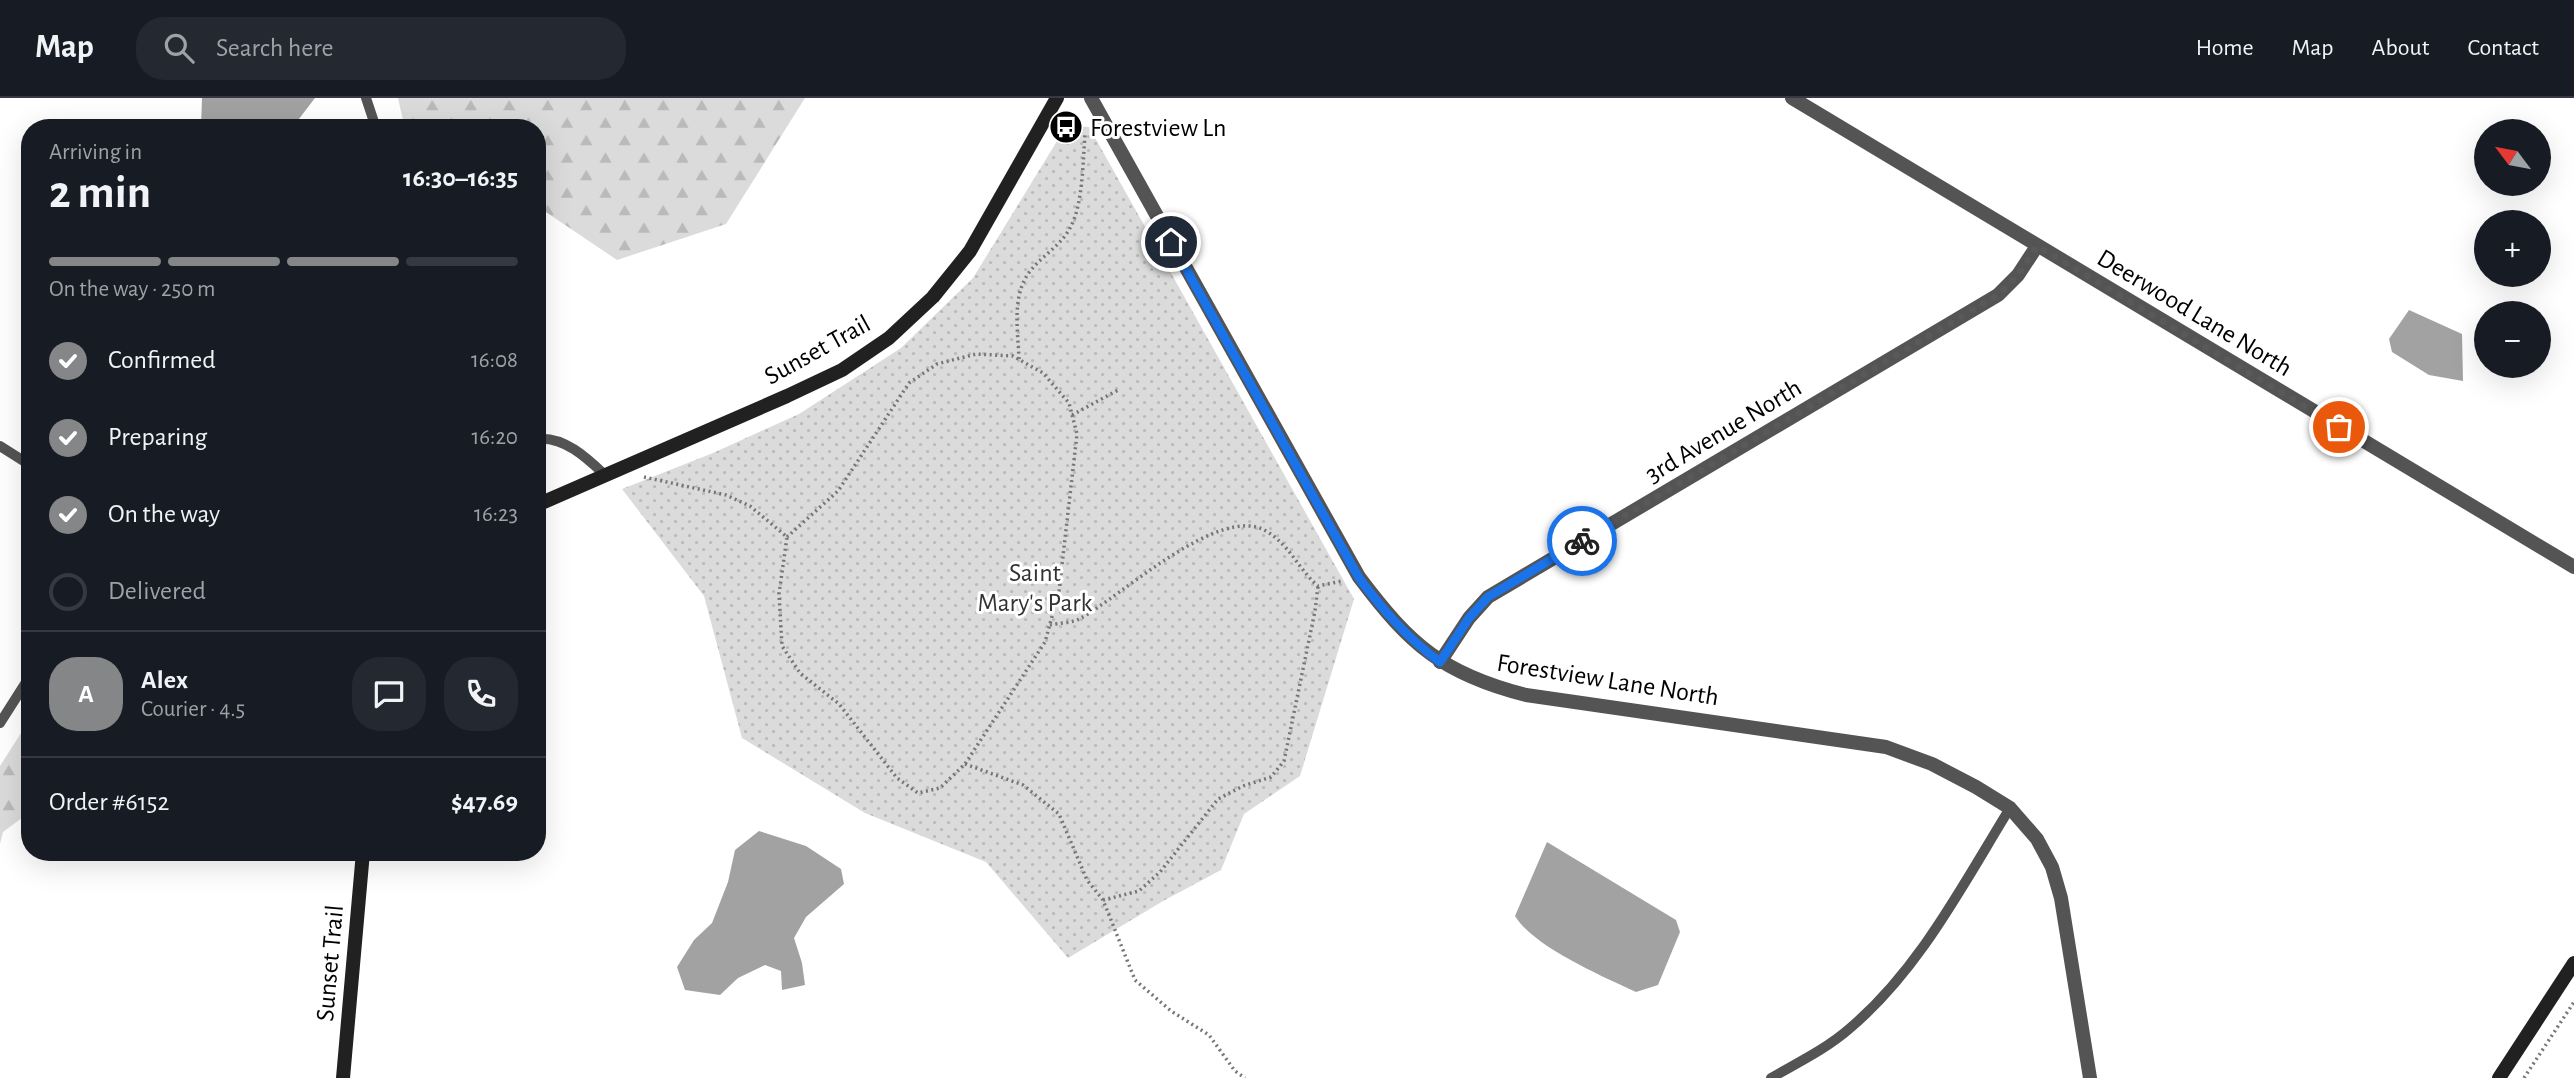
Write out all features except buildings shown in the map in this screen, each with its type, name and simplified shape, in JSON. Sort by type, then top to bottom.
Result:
[{"type":"street","name":"Sunset Trail","points":[[546,501],[842,370],[890,338],[933,297],[970,251],[1057,98]]},
{"type":"street","name":"Forestview Lane North","points":[[1091,98],[1359,578],[1390,618],[1440,662],[1487,685],[1526,695],[1886,747],[1932,764],[2010,808],[2037,839],[2052,867],[2061,898],[2090,1078]]},
{"type":"street","name":"Deerwood Lane North","points":[[1792,98],[2574,567]]},
{"type":"street","name":"3rd Avenue North","points":[[1440,662],[1469,618],[1488,597],[1998,295],[2018,275],[2037,246]]},
{"type":"street","name":"Sunset Trail","points":[[344,1078],[362,861]]},
{"type":"street","points":[[2499,1078],[2574,964]]},
{"type":"lane","points":[[366,98],[373,119]]},
{"type":"lane","points":[[546,439],[552,439],[582,454],[605,475]]},
{"type":"lane","points":[[0,446],[21,459]]},
{"type":"lane","points":[[0,723],[21,690]]},
{"type":"lane","points":[[1771,1078],[1846,1032],[1889,991],[1933,932],[2010,808]]},
{"type":"path","points":[[1019,359],[1018,300],[1030,270],[1056,248],[1073,224],[1082,181],[1085,134]]},
{"type":"path","points":[[976,354],[1013,356],[1042,373],[1069,403],[1072,415],[1077,434],[1059,591],[1045,642],[965,764],[940,788],[918,793],[897,778],[839,704],[800,673],[782,646],[779,594],[787,537],[838,491],[909,383],[937,364],[976,354]]},
{"type":"path","points":[[1072,415],[1120,389]]},
{"type":"path","points":[[642,477],[726,495],[750,506],[787,537]]},
{"type":"path","points":[[1050,625],[1079,620],[1145,572],[1208,535],[1240,527],[1264,529],[1290,551],[1318,586]]},
{"type":"path","points":[[1318,586],[1359,578]]},
{"type":"path","points":[[1103,900],[1139,891],[1160,872],[1218,799],[1243,786],[1271,777],[1284,761],[1318,586]]},
{"type":"path","points":[[965,764],[1023,785],[1059,814],[1087,880],[1103,900],[1135,980],[1171,1011],[1209,1035],[1235,1070],[1245,1078]]},
{"type":"path","points":[[2524,1078],[2574,1002]]},
{"type":"green space","points":[[398,98],[805,98],[726,224],[617,260],[546,212],[546,119],[403,119]]},
{"type":"green space","name":"Saint Mary's Park","points":[[1073,126],[1089,127],[1354,599],[1300,776],[1244,814],[1221,870],[1068,958],[986,862],[865,813],[742,738],[704,596],[622,489],[713,453],[799,414],[901,348],[973,278],[1062,133]]},
{"type":"green space","points":[[21,733],[21,819],[3,832],[0,844],[0,766]]},
{"type":"shaded area","points":[[202,98],[315,98],[299,119],[201,119]]},
{"type":"shaded area","points":[[2409,310],[2462,334],[2463,381],[2429,375],[2392,352],[2389,339]]},
{"type":"shaded area","points":[[759,831],[806,846],[841,869],[844,884],[806,917],[794,938],[805,985],[782,990],[781,971],[765,965],[738,978],[720,995],[685,990],[677,967],[694,940],[712,923],[728,882],[735,850]]},
{"type":"shaded area","points":[[1547,842],[1676,920],[1680,932],[1658,985],[1636,992],[1570,960],[1524,928],[1515,916]]},
{"type":"way so far","points":[[1582,541],[1998,295],[2018,275],[2037,246],[2339,427]]},
{"type":"place","name":"Forestview Ln","points":[[1066,127]]},
{"type":"route","points":[[1171,242],[1359,578],[1390,618],[1440,662],[1469,618],[1488,597],[1582,541]]}]
